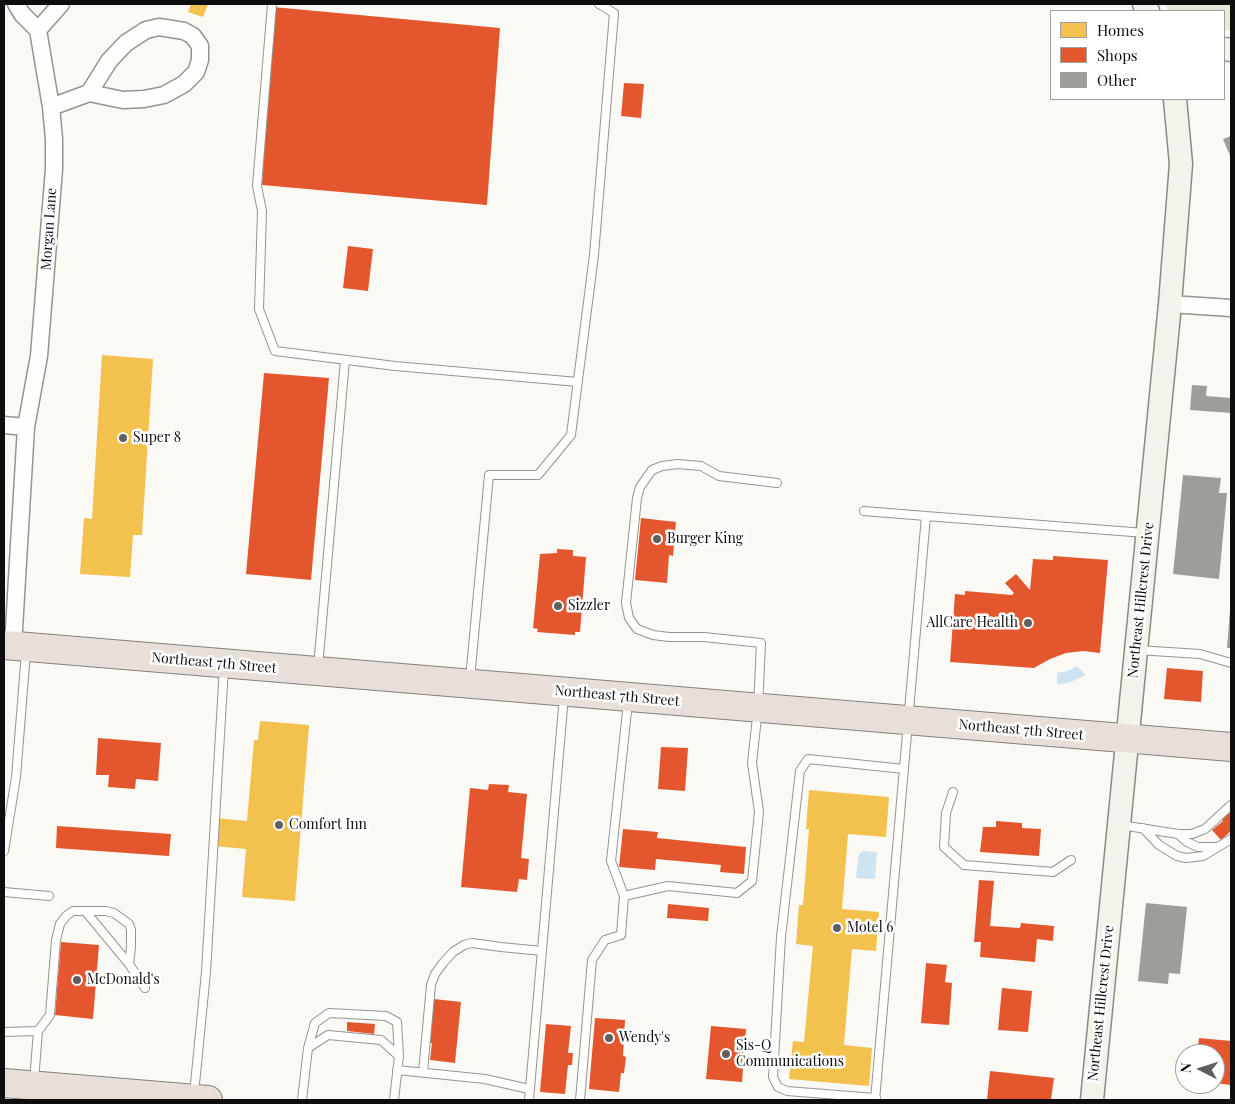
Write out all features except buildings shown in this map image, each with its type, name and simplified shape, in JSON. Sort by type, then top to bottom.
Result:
[{"type":"highway","name":"Northeast 7th Street","points":[[14,646],[1231,747]]},
{"type":"highway","points":[[4,1084],[33,1085],[70,1094],[186,1099]]},
{"type":"street","points":[[16,4],[22,14],[38,30],[61,4]]},
{"type":"street","points":[[52,108],[89,93],[123,100],[164,96],[184,84],[196,72],[200,60],[200,46],[193,36],[184,31],[159,27],[146,30],[126,43],[109,61],[89,93]]},
{"type":"street","name":"Morgan Lane","points":[[14,646],[26,428],[39,356],[54,169],[52,108],[38,30]]},
{"type":"street","name":"Northeast Hillcrest Drive","points":[[1092,1100],[1170,304],[1181,164],[1175,100]]},
{"type":"street","points":[[1170,304],[1231,308]]},
{"type":"street","points":[[4,425],[26,428]]},
{"type":"lane","points":[[272,4],[257,186],[262,211],[259,309],[275,351],[344,360],[578,382]]},
{"type":"lane","points":[[470,684],[489,475],[538,474],[571,435],[594,254],[614,13],[598,4]]},
{"type":"lane","points":[[317,671],[344,360]]},
{"type":"lane","points":[[624,896],[668,886],[737,893],[752,881],[759,812],[752,763],[758,708],[761,643],[704,637],[669,637],[644,633],[637,629],[629,618],[626,604],[637,498],[640,487],[652,470],[676,464],[700,466],[719,476],[777,483]]},
{"type":"lane","points":[[864,511],[1147,533]]},
{"type":"lane","points":[[904,769],[808,759],[800,771],[781,937],[773,1077],[778,1087],[787,1091],[876,1099],[926,516]]},
{"type":"lane","points":[[4,851],[16,777],[14,646]]},
{"type":"lane","points":[[1136,650],[1200,654],[1231,663]]},
{"type":"lane","points":[[186,1099],[206,972],[225,664]]},
{"type":"lane","points":[[528,1100],[564,692]]},
{"type":"lane","points":[[580,1100],[592,960],[605,940],[620,935],[624,896],[611,861],[628,697]]},
{"type":"lane","points":[[953,792],[946,813],[944,847],[964,865],[1053,872],[1071,860]]},
{"type":"lane","points":[[1119,825],[1178,834],[1192,834],[1205,828],[1231,806]]},
{"type":"lane","points":[[1143,828],[1159,844],[1177,856],[1186,858],[1203,856],[1231,839]]},
{"type":"lane","points":[[1178,834],[1198,848],[1218,847]]},
{"type":"lane","points":[[4,892],[50,896]]},
{"type":"lane","points":[[33,1085],[38,1031],[50,1016],[56,940],[60,924],[66,916],[73,911],[106,911],[114,913],[129,924],[131,947],[129,964]]},
{"type":"lane","points":[[86,912],[129,964],[145,988]]},
{"type":"lane","points":[[423,1072],[430,996],[435,974],[453,952],[468,943],[542,951]]},
{"type":"lane","points":[[302,1100],[308,1048],[315,1023],[328,1013],[386,1016],[397,1022],[399,1056],[394,1100]]},
{"type":"lane","points":[[4,1032],[38,1031]]},
{"type":"lane","points":[[308,1048],[328,1035],[381,1040],[399,1056]]},
{"type":"lane","points":[[397,1070],[485,1079],[530,1089]]},
{"type":"green space","points":[[1165,4],[1231,4],[1231,31],[1225,30],[1225,10],[1168,10]]},
{"type":"water","points":[[1077,666],[1086,675],[1071,682],[1057,685],[1057,673]]},
{"type":"water","points":[[863,851],[877,852],[875,879],[856,878],[859,854]]},
{"type":"place","name":"Super 8","points":[[123,438]]},
{"type":"place","name":"Burger King","points":[[657,539]]},
{"type":"place","name":"Sizzler","points":[[558,606]]},
{"type":"place","name":"AllCare Health","points":[[1028,623]]},
{"type":"place","name":"Comfort Inn","points":[[279,825]]},
{"type":"place","name":"Motel 6","points":[[837,928]]},
{"type":"place","name":"McDonald's","points":[[77,980]]},
{"type":"place","name":"Wendy's","points":[[609,1038]]},
{"type":"place","name":"Sis-Q Communications","points":[[726,1054]]}]
